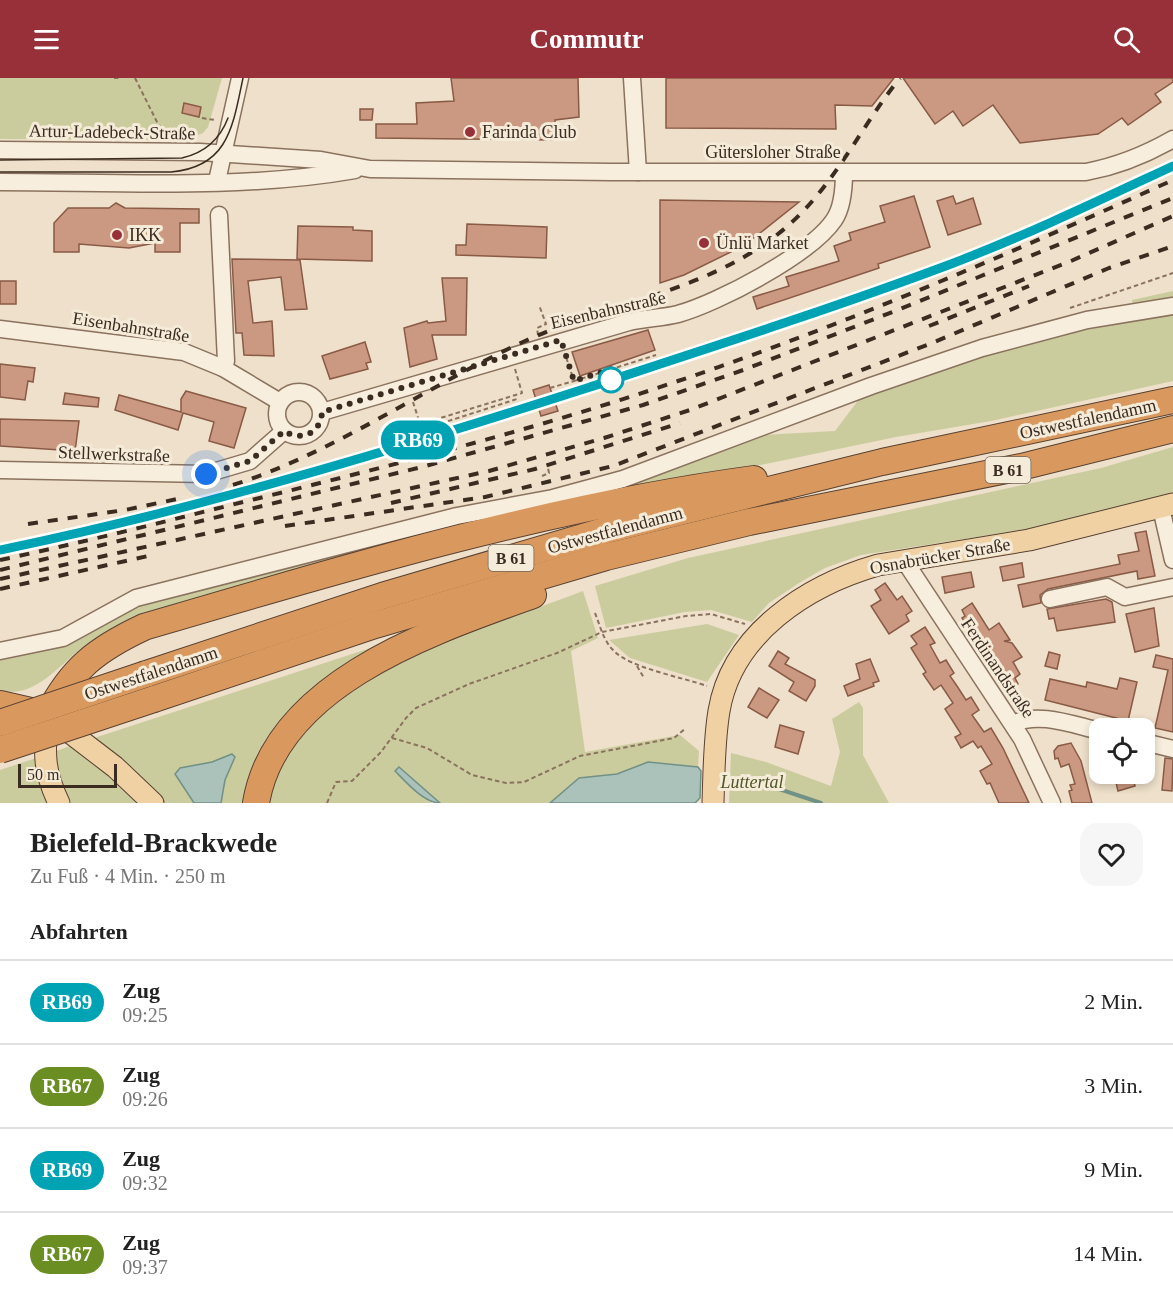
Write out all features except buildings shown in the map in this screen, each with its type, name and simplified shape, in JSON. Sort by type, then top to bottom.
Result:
[{"type":"highway","name":"Ostwestfalendamm","points":[[0,723],[382,596],[595,534],[882,462],[1173,400]]},
{"type":"highway","name":"Ostwestfalendamm","points":[[0,750],[375,625],[606,557],[749,522],[1021,467],[1173,429]]},
{"type":"highway","points":[[0,704],[48,716],[65,683],[87,660],[113,642],[144,627],[507,527],[716,484],[882,462]]},
{"type":"highway","name":"B 61","points":[[256,803],[267,766],[278,745],[297,720],[322,697],[381,658],[431,634],[560,586],[754,533],[842,504]]},
{"type":"main road","name":"Osnabrücker Straße","points":[[713,803],[719,710],[736,664],[761,632],[786,609],[816,589],[854,572],[904,560],[1029,540],[1167,506]]},
{"type":"main road","points":[[48,716],[44,759],[49,782],[59,803]]},
{"type":"main road","points":[[48,716],[115,767],[153,803]]},
{"type":"street","points":[[0,182],[217,181],[240,78]]},
{"type":"street","points":[[632,78],[638,172]]},
{"type":"street","name":"Gütersloher Straße","points":[[217,181],[324,176],[365,169],[638,172],[1086,172],[1113,167],[1145,155],[1173,138]]},
{"type":"street","name":"Artur-Ladebeck-Straße","points":[[0,150],[223,154]]},
{"type":"street","name":"Gütersloher Straße","points":[[223,154],[321,160],[365,169]]},
{"type":"street","name":"Eisenbahnstraße","points":[[322,412],[561,340],[638,319],[679,314],[749,284],[806,245],[834,220],[840,209],[844,172]]},
{"type":"street","points":[[219,215],[225,361],[223,368]]},
{"type":"street","points":[[0,651],[63,638],[136,598],[457,516],[553,498],[623,479],[871,386],[982,348],[1087,320],[1173,306]]},
{"type":"street","name":"Eisenbahnstraße","points":[[0,329],[184,352],[223,368],[280,402]]},
{"type":"street","points":[[303,392],[316,399],[322,412],[319,424],[311,433],[298,436],[284,431],[277,417],[280,402],[291,393],[303,392]]},
{"type":"street","name":"Stellwerkstraße","points":[[0,470],[189,476],[225,470],[250,461],[284,431]]},
{"type":"street","points":[[1167,506],[1173,560]]},
{"type":"street","name":"Ferdinandstraße","points":[[904,560],[1013,724],[1035,762],[1052,803]]},
{"type":"street","points":[[1050,599],[1107,587],[1125,597],[1173,587]]},
{"type":"street","points":[[1013,724],[1024,718],[1038,718],[1089,729]]},
{"type":"street","points":[[1155,745],[1173,750]]},
{"type":"path","points":[[114,78],[121,78]]},
{"type":"path","points":[[135,78],[159,126],[166,129],[165,142]]},
{"type":"path","points":[[202,118],[215,120]]},
{"type":"path","points":[[539,305],[545,322]]},
{"type":"path","points":[[561,340],[574,381]]},
{"type":"path","points":[[435,423],[434,420],[522,393],[511,355]]},
{"type":"path","points":[[550,388],[656,355]]},
{"type":"path","points":[[407,385],[421,427],[518,399]]},
{"type":"path","points":[[542,476],[549,473],[548,468]]},
{"type":"path","points":[[595,612],[612,650],[637,666],[669,673],[724,692]]},
{"type":"path","points":[[327,803],[336,782],[352,781],[416,708],[469,684],[557,653],[602,632],[686,616],[711,614],[734,619],[761,632]]},
{"type":"path","points":[[637,666],[644,678]]},
{"type":"path","points":[[392,738],[427,748],[472,775],[506,783],[524,782],[580,756],[674,738],[686,728]]},
{"type":"green space","points":[[0,78],[222,78],[208,127],[203,133],[185,140],[0,139]]},
{"type":"green space","points":[[1173,291],[1173,303],[1133,308],[1132,300]]},
{"type":"green space","points":[[1173,314],[1173,381],[991,421],[896,437],[640,490],[120,627],[83,647],[35,686],[12,692],[0,690],[0,657],[131,607],[762,435],[835,431],[863,394],[1046,335]]},
{"type":"green space","points":[[1173,447],[1173,493],[1164,496],[1023,530],[861,555],[825,568],[799,583],[769,603],[752,622],[711,610],[685,612],[606,628],[595,586],[688,558],[1101,468]]},
{"type":"green space","points":[[583,591],[598,638],[571,651],[585,752],[680,735],[699,751],[698,767],[648,762],[617,774],[579,778],[550,803],[440,803],[399,767],[396,771],[432,803],[261,803],[271,772],[278,763],[321,717],[353,691],[426,651]]},
{"type":"green space","points":[[707,624],[739,635],[707,682],[630,658],[609,640]]},
{"type":"green space","points":[[398,639],[332,678],[247,803],[165,803],[91,739]]},
{"type":"green space","name":"Luttertal","points":[[859,702],[863,708],[863,755],[889,803],[729,803],[731,753],[766,762],[831,786],[840,752],[832,719]]},
{"type":"green space","points":[[70,746],[99,768],[137,803],[71,803],[64,791],[56,765],[56,751]]},
{"type":"green space","points":[[36,758],[52,803],[0,803],[0,770]]},
{"type":"shaded area","points":[[232,754],[235,757],[225,780],[221,803],[194,803],[175,774],[180,768],[212,762]]},
{"type":"shaded area","points":[[648,762],[698,767],[701,771],[700,798],[695,803],[550,803],[579,778],[617,774]]},
{"type":"shaded area","points":[[399,767],[440,803],[428,800],[416,791],[395,771]]},
{"type":"waterway","points":[[732,784],[761,783],[821,803]]},
{"type":"tram line","points":[[0,172],[171,172],[190,168],[205,162],[225,141],[236,112],[243,78]]},
{"type":"tram line","points":[[0,160],[182,158],[197,153],[216,139],[228,118]]},
{"type":"railway","points":[[233,485],[271,471],[345,437],[525,341],[589,316],[688,283],[750,254],[778,234],[814,199],[900,78]]},
{"type":"railway","points":[[0,550],[218,498],[361,458],[764,330],[858,298],[979,252],[1063,217],[1173,166]]},
{"type":"railway","points":[[0,560],[107,536],[384,467],[532,427],[629,397],[741,359],[866,312],[990,261],[1173,180]]},
{"type":"railway","points":[[0,570],[422,467],[643,405],[746,369],[900,309],[1173,198]]},
{"type":"railway","points":[[0,579],[489,471],[604,438],[690,410],[1071,261],[1173,216]]},
{"type":"railway","points":[[285,526],[485,497],[613,466],[932,343],[1109,268],[1173,246]]},
{"type":"railway","points":[[929,326],[1029,286]]},
{"type":"railway","points":[[391,503],[535,469],[680,423]]},
{"type":"railway","points":[[28,524],[125,510],[182,498]]},
{"type":"railway","points":[[0,589],[148,556]]},
{"type":"train","name":"RB69","points":[[0,550],[130,520],[339,465],[736,340],[953,263],[1173,166]]},
{"type":"place","name":"Farinda Club","points":[[470,132]]},
{"type":"place","name":"IKK","points":[[117,235]]},
{"type":"place","name":"Ünlü Market","points":[[704,243]]},
{"type":"route","points":[[206,474],[250,461],[284,431],[298,436],[311,433],[319,424],[322,412],[561,340],[574,381],[615,368],[611,380]]}]
